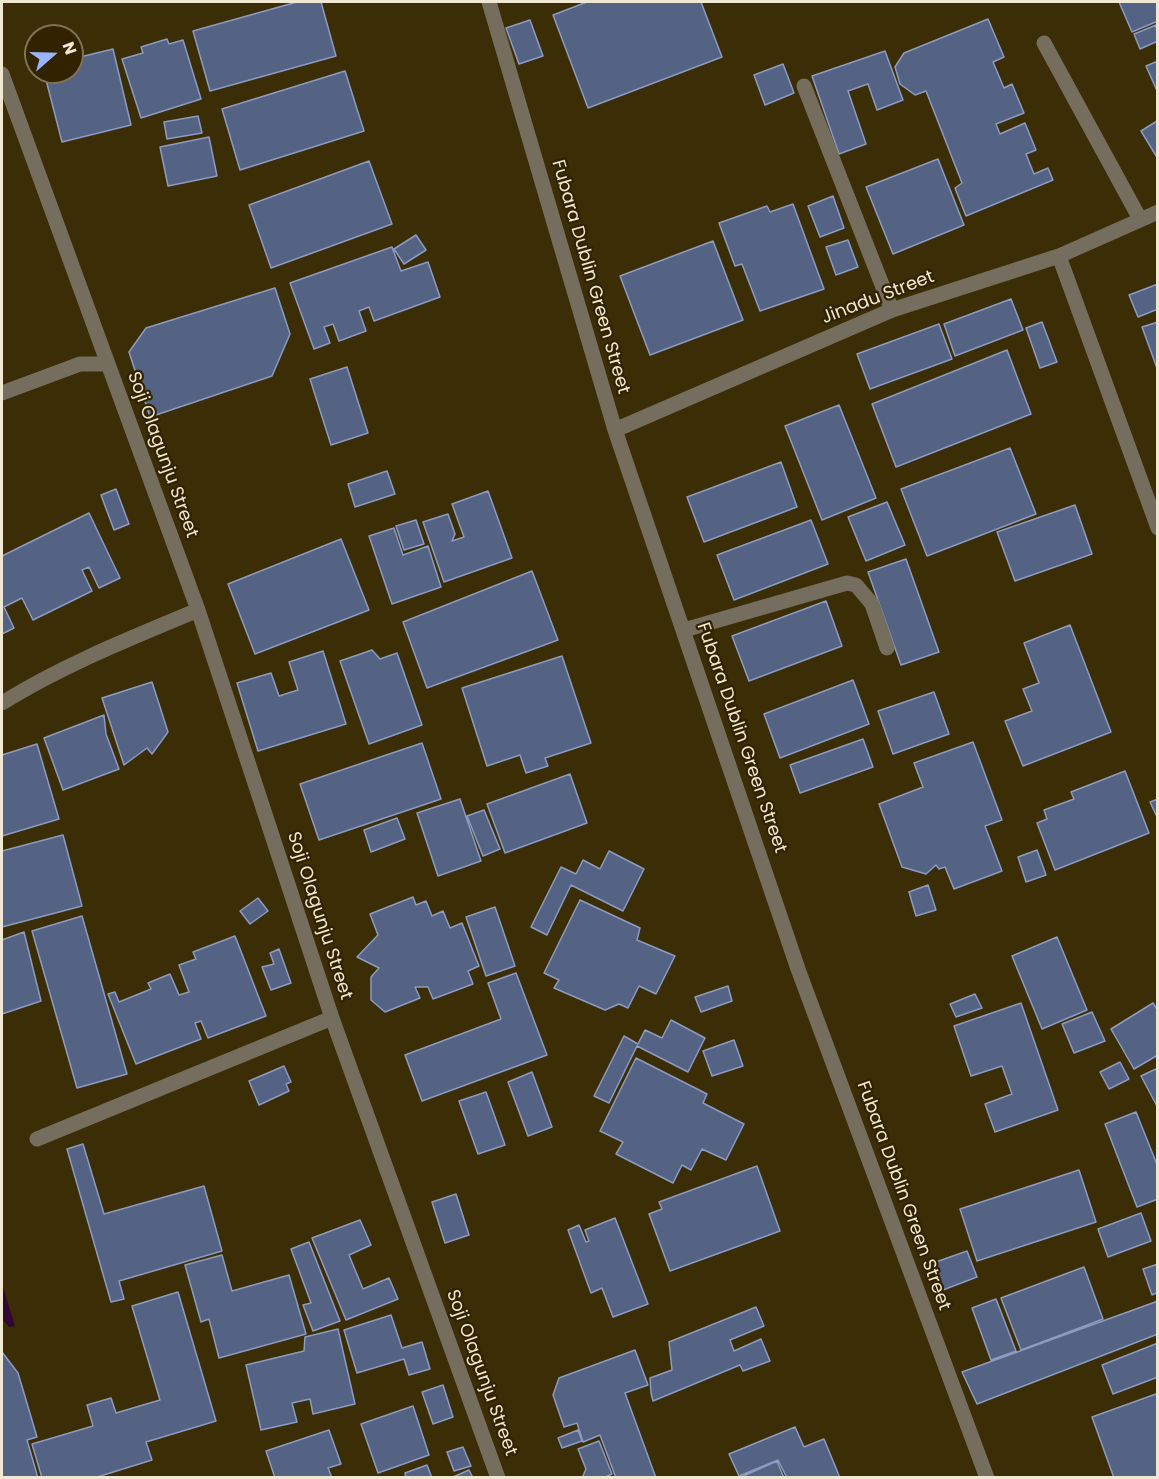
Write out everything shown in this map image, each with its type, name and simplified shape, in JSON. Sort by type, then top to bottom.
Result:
[{"type":"street","name":"Fubara Dublin Green Street","points":[[489,2],[615,430],[798,969],[987,1478]]},
{"type":"street","points":[[1044,43],[1140,219]]},
{"type":"street","name":"Soji Olagunju Street","points":[[2,74],[198,610],[332,1018],[498,1478]]},
{"type":"street","points":[[804,86],[892,310]]},
{"type":"street","name":"Jinadu Street","points":[[615,430],[892,310],[1059,256],[1158,212]]},
{"type":"street","points":[[1059,256],[1158,528]]},
{"type":"street","points":[[2,393],[80,364],[108,364]]},
{"type":"street","points":[[684,630],[848,583],[856,585],[872,604],[887,648]]},
{"type":"street","points":[[2,703],[48,676],[111,646],[198,610]]},
{"type":"street","points":[[37,1138],[332,1018]]},
{"type":"shaded area","points":[[2,1284],[15,1326],[9,1327],[2,1319]]},
{"type":"building","points":[[297,2],[321,2],[336,56],[210,91],[193,31]]},
{"type":"building","points":[[587,2],[701,2],[722,57],[588,108],[553,15]]},
{"type":"building","points":[[1119,2],[1158,2],[1158,21],[1132,32]]},
{"type":"building","points":[[988,19],[1004,57],[993,62],[1004,88],[1012,84],[1024,113],[996,124],[1000,134],[1025,123],[1036,150],[1026,154],[1034,174],[1048,168],[1053,180],[966,216],[955,188],[962,183],[926,91],[915,95],[900,84],[895,67],[904,53]]},
{"type":"building","points":[[530,20],[543,56],[519,64],[506,28]]},
{"type":"building","points":[[1156,25],[1158,41],[1140,49],[1134,34]]},
{"type":"building","points":[[167,39],[169,44],[183,40],[201,99],[141,118],[122,59],[143,53],[141,47]]},
{"type":"building","points":[[113,49],[131,125],[62,142],[47,84],[84,84],[84,56]]},
{"type":"building","points":[[885,51],[903,100],[877,110],[868,84],[848,91],[866,144],[839,154],[812,76]]},
{"type":"building","points":[[1158,61],[1158,93],[1146,66]]},
{"type":"building","points":[[783,64],[794,93],[765,105],[754,75]]},
{"type":"building","points":[[345,71],[364,131],[240,170],[222,109]]},
{"type":"building","points":[[198,116],[202,133],[167,139],[164,122]]},
{"type":"building","points":[[1158,121],[1158,159],[1141,131]]},
{"type":"building","points":[[209,137],[217,176],[168,186],[160,147]]},
{"type":"building","points":[[938,159],[964,225],[893,254],[866,187]]},
{"type":"building","points":[[369,161],[392,224],[271,268],[249,205]]},
{"type":"building","points":[[833,196],[844,228],[820,237],[808,206]]},
{"type":"building","points":[[793,204],[824,289],[760,311],[742,264],[735,266],[719,223],[767,206],[770,212]]},
{"type":"building","points":[[416,235],[426,250],[404,264],[394,249]]},
{"type":"building","points":[[848,240],[858,267],[836,275],[826,247]]},
{"type":"building","points":[[713,241],[743,320],[650,355],[620,276]]},
{"type":"building","points":[[392,247],[401,271],[428,262],[440,297],[374,321],[369,307],[359,311],[366,331],[339,341],[333,324],[324,327],[330,343],[314,349],[290,283]]},
{"type":"building","points":[[1158,284],[1158,309],[1138,317],[1129,295]]},
{"type":"building","points":[[275,288],[290,334],[272,376],[150,417],[129,352],[146,328]]},
{"type":"building","points":[[1011,299],[1023,330],[955,356],[944,324]]},
{"type":"building","points":[[1042,322],[1057,362],[1040,368],[1026,328]]},
{"type":"building","points":[[1158,322],[1158,371],[1142,327]]},
{"type":"building","points":[[939,324],[952,359],[870,389],[857,354]]},
{"type":"building","points":[[1007,350],[1031,414],[896,467],[872,404]]},
{"type":"building","points":[[347,367],[368,433],[331,445],[310,379]]},
{"type":"building","points":[[839,405],[876,498],[822,520],[785,426]]},
{"type":"building","points":[[1010,448],[1036,514],[927,556],[901,489]]},
{"type":"building","points":[[781,462],[797,507],[704,542],[687,497]]},
{"type":"building","points":[[387,471],[395,494],[355,507],[348,484]]},
{"type":"building","points":[[116,489],[129,524],[114,530],[101,495]]},
{"type":"building","points":[[488,491],[512,558],[444,582],[423,522],[448,514],[455,534],[452,541],[464,537],[452,504]]},
{"type":"building","points":[[887,502],[905,545],[866,561],[848,517]]},
{"type":"building","points":[[1075,505],[1092,554],[1015,581],[997,532]]},
{"type":"building","points":[[89,513],[120,578],[99,588],[89,567],[82,570],[92,591],[33,620],[22,598],[4,607],[14,628],[2,634],[2,556]]},
{"type":"building","points":[[416,520],[424,544],[404,550],[396,526]]},
{"type":"building","points":[[811,520],[828,564],[734,600],[717,555]]},
{"type":"building","points":[[394,528],[403,555],[428,546],[441,587],[392,604],[369,536]]},
{"type":"building","points":[[341,539],[369,610],[255,654],[228,584]]},
{"type":"building","points":[[906,559],[939,652],[901,665],[868,572]]},
{"type":"building","points":[[532,571],[558,640],[427,688],[403,622]]},
{"type":"building","points":[[826,601],[842,646],[749,681],[732,636]]},
{"type":"building","points":[[1070,625],[1111,732],[1023,766],[1005,721],[1032,711],[1023,689],[1039,683],[1024,643]]},
{"type":"building","points":[[372,650],[380,659],[397,653],[422,725],[369,744],[340,661]]},
{"type":"building","points":[[323,651],[346,724],[258,751],[237,683],[271,673],[279,696],[298,690],[289,662]]},
{"type":"building","points":[[562,656],[591,743],[545,758],[548,766],[526,773],[520,755],[487,766],[462,688]]},
{"type":"building","points":[[853,680],[869,724],[780,758],[764,714]]},
{"type":"building","points":[[152,682],[168,732],[152,754],[147,748],[124,765],[102,698]]},
{"type":"building","points":[[934,692],[949,734],[893,754],[878,711]]},
{"type":"building","points":[[104,715],[106,734],[119,769],[63,790],[44,738]]},
{"type":"building","points":[[863,739],[873,767],[800,793],[790,765]]},
{"type":"building","points":[[973,742],[1002,820],[985,826],[1002,871],[954,889],[945,867],[939,869],[936,865],[926,874],[902,867],[879,804],[923,787],[914,763]]},
{"type":"building","points":[[422,743],[441,799],[319,840],[300,784]]},
{"type":"building","points":[[37,744],[59,819],[2,836],[2,755]]},
{"type":"building","points":[[1125,771],[1149,833],[1055,870],[1037,823],[1047,819],[1044,810],[1074,799],[1071,792]]},
{"type":"building","points":[[570,774],[587,823],[505,853],[487,804]]},
{"type":"building","points":[[460,799],[481,861],[438,876],[417,813]]},
{"type":"building","points":[[1158,799],[1158,819],[1150,802]]},
{"type":"building","points":[[484,810],[500,849],[483,856],[467,816]]},
{"type":"building","points":[[397,818],[405,839],[371,852],[364,830]]},
{"type":"building","points":[[63,835],[82,906],[2,927],[2,851]]},
{"type":"building","points":[[1037,850],[1046,875],[1026,882],[1018,857]]},
{"type":"building","points":[[609,851],[644,869],[623,911],[571,885],[547,935],[531,927],[561,867],[576,874],[583,860],[600,869]]},
{"type":"building","points":[[928,885],[936,910],[916,916],[909,892]]},
{"type":"building","points":[[413,897],[416,905],[426,901],[432,916],[443,911],[450,928],[462,923],[479,966],[468,971],[473,984],[433,999],[428,987],[415,987],[420,998],[385,1012],[371,1000],[371,977],[379,968],[357,957],[378,935],[370,914]]},
{"type":"building","points":[[258,898],[268,911],[250,924],[240,911]]},
{"type":"building","points":[[580,900],[640,928],[637,940],[675,956],[656,994],[639,986],[628,1008],[619,1004],[605,1010],[554,988],[559,980],[544,973]]},
{"type":"building","points":[[495,907],[515,966],[486,976],[466,917]]},
{"type":"building","points":[[82,916],[127,1074],[77,1088],[32,931]]},
{"type":"building","points":[[24,932],[41,1001],[2,1014],[2,940]]},
{"type":"building","points":[[235,936],[266,1016],[208,1038],[201,1021],[195,1023],[201,1039],[136,1064],[108,994],[115,992],[119,1002],[151,989],[148,983],[170,974],[179,995],[189,992],[179,965],[196,959],[193,952]]},
{"type":"building","points":[[1057,937],[1087,1010],[1042,1029],[1012,956]]},
{"type":"building","points":[[279,949],[291,983],[271,990],[262,967],[274,964],[270,953]]},
{"type":"building","points":[[516,973],[547,1055],[422,1101],[405,1055],[501,1019],[488,983]]},
{"type":"building","points":[[728,986],[732,1001],[701,1012],[695,997]]},
{"type":"building","points":[[975,994],[982,1008],[956,1017],[950,1004]]},
{"type":"building","points":[[1021,1003],[1058,1110],[995,1132],[985,1104],[1012,1094],[1002,1066],[971,1076],[954,1026]]},
{"type":"building","points":[[1153,1003],[1158,1011],[1158,1055],[1134,1069],[1111,1029]]},
{"type":"building","points":[[1092,1012],[1105,1041],[1074,1053],[1062,1024]]},
{"type":"building","points":[[671,1020],[705,1038],[688,1072],[637,1046],[609,1103],[594,1096],[624,1036],[638,1044],[645,1030],[662,1038]]},
{"type":"building","points":[[734,1040],[743,1066],[712,1076],[703,1051]]},
{"type":"building","points":[[636,1058],[707,1094],[703,1103],[744,1124],[726,1160],[702,1149],[691,1170],[682,1165],[673,1183],[616,1154],[623,1142],[600,1131]]},
{"type":"building","points":[[1120,1062],[1129,1079],[1109,1089],[1100,1072]]},
{"type":"building","points":[[284,1066],[291,1082],[286,1084],[289,1091],[259,1105],[249,1081]]},
{"type":"building","points":[[1158,1068],[1158,1108],[1141,1076]]},
{"type":"building","points":[[532,1072],[552,1127],[528,1136],[508,1082]]},
{"type":"building","points":[[486,1092],[505,1145],[478,1154],[459,1101]]},
{"type":"building","points":[[1136,1112],[1158,1167],[1158,1199],[1137,1207],[1105,1124]]},
{"type":"building","points":[[83,1144],[104,1214],[204,1186],[222,1251],[119,1281],[124,1299],[111,1302],[67,1149]]},
{"type":"building","points":[[757,1166],[780,1231],[670,1271],[649,1214],[662,1209],[659,1202]]},
{"type":"building","points":[[1079,1170],[1096,1222],[977,1261],[960,1209]]},
{"type":"building","points":[[456,1194],[469,1235],[445,1243],[432,1202]]},
{"type":"building","points":[[1141,1213],[1151,1241],[1108,1257],[1098,1229]]},
{"type":"building","points":[[615,1218],[648,1304],[613,1317],[602,1288],[591,1293],[568,1230],[579,1225],[586,1242],[589,1241],[585,1230]]},
{"type":"building","points":[[360,1220],[371,1245],[349,1255],[363,1289],[389,1278],[398,1299],[346,1320],[312,1238]]},
{"type":"building","points":[[309,1242],[340,1321],[313,1331],[303,1305],[311,1303],[291,1249]]},
{"type":"building","points":[[967,1251],[977,1277],[943,1290],[933,1263]]},
{"type":"building","points":[[222,1255],[232,1291],[289,1275],[306,1334],[219,1358],[209,1319],[201,1322],[185,1265]]},
{"type":"building","points":[[1158,1264],[1158,1292],[1152,1295],[1143,1269]]},
{"type":"building","points":[[1084,1267],[1103,1319],[1021,1350],[1001,1298]]},
{"type":"building","points":[[178,1292],[216,1421],[146,1442],[152,1460],[94,1478],[42,1478],[32,1444],[93,1426],[87,1405],[111,1398],[116,1413],[160,1400],[132,1306]]},
{"type":"building","points":[[996,1299],[1016,1351],[991,1360],[972,1308]]},
{"type":"building","points":[[1158,1301],[1158,1334],[977,1404],[962,1372]]},
{"type":"building","points":[[756,1307],[764,1326],[730,1340],[734,1351],[761,1339],[770,1361],[743,1371],[740,1365],[653,1401],[650,1378],[672,1370],[669,1342]]},
{"type":"building","points":[[391,1315],[402,1348],[422,1342],[430,1369],[409,1375],[404,1359],[357,1373],[344,1330]]},
{"type":"building","points":[[338,1329],[355,1404],[313,1414],[310,1399],[292,1403],[297,1422],[261,1430],[246,1365],[304,1351],[305,1337]]},
{"type":"building","points":[[1158,1343],[1158,1377],[1113,1394],[1102,1365]]},
{"type":"building","points":[[635,1350],[648,1385],[625,1393],[656,1478],[616,1478],[600,1435],[583,1442],[577,1423],[564,1427],[553,1395],[559,1378]]},
{"type":"building","points":[[2,1352],[18,1373],[37,1437],[27,1440],[38,1478],[2,1478]]},
{"type":"building","points":[[443,1385],[453,1417],[433,1424],[422,1392]]},
{"type":"building","points":[[1156,1394],[1158,1399],[1158,1478],[1114,1478],[1092,1417]]},
{"type":"building","points":[[413,1406],[429,1455],[378,1473],[361,1424]]},
{"type":"building","points":[[795,1427],[804,1447],[824,1439],[840,1478],[787,1478],[778,1460],[739,1476],[729,1454]]},
{"type":"building","points":[[329,1430],[341,1464],[328,1468],[332,1478],[275,1478],[266,1451]]},
{"type":"building","points":[[578,1430],[582,1441],[562,1448],[558,1438]]},
{"type":"building","points":[[599,1441],[612,1474],[603,1478],[582,1478],[586,1469],[578,1449]]},
{"type":"building","points":[[463,1447],[471,1466],[454,1471],[447,1452]]},
{"type":"building","points":[[777,1461],[784,1478],[739,1478]]},
{"type":"building","points":[[427,1465],[432,1478],[406,1478],[405,1473]]},
{"type":"building","points":[[469,1470],[473,1478],[453,1477]]}]
